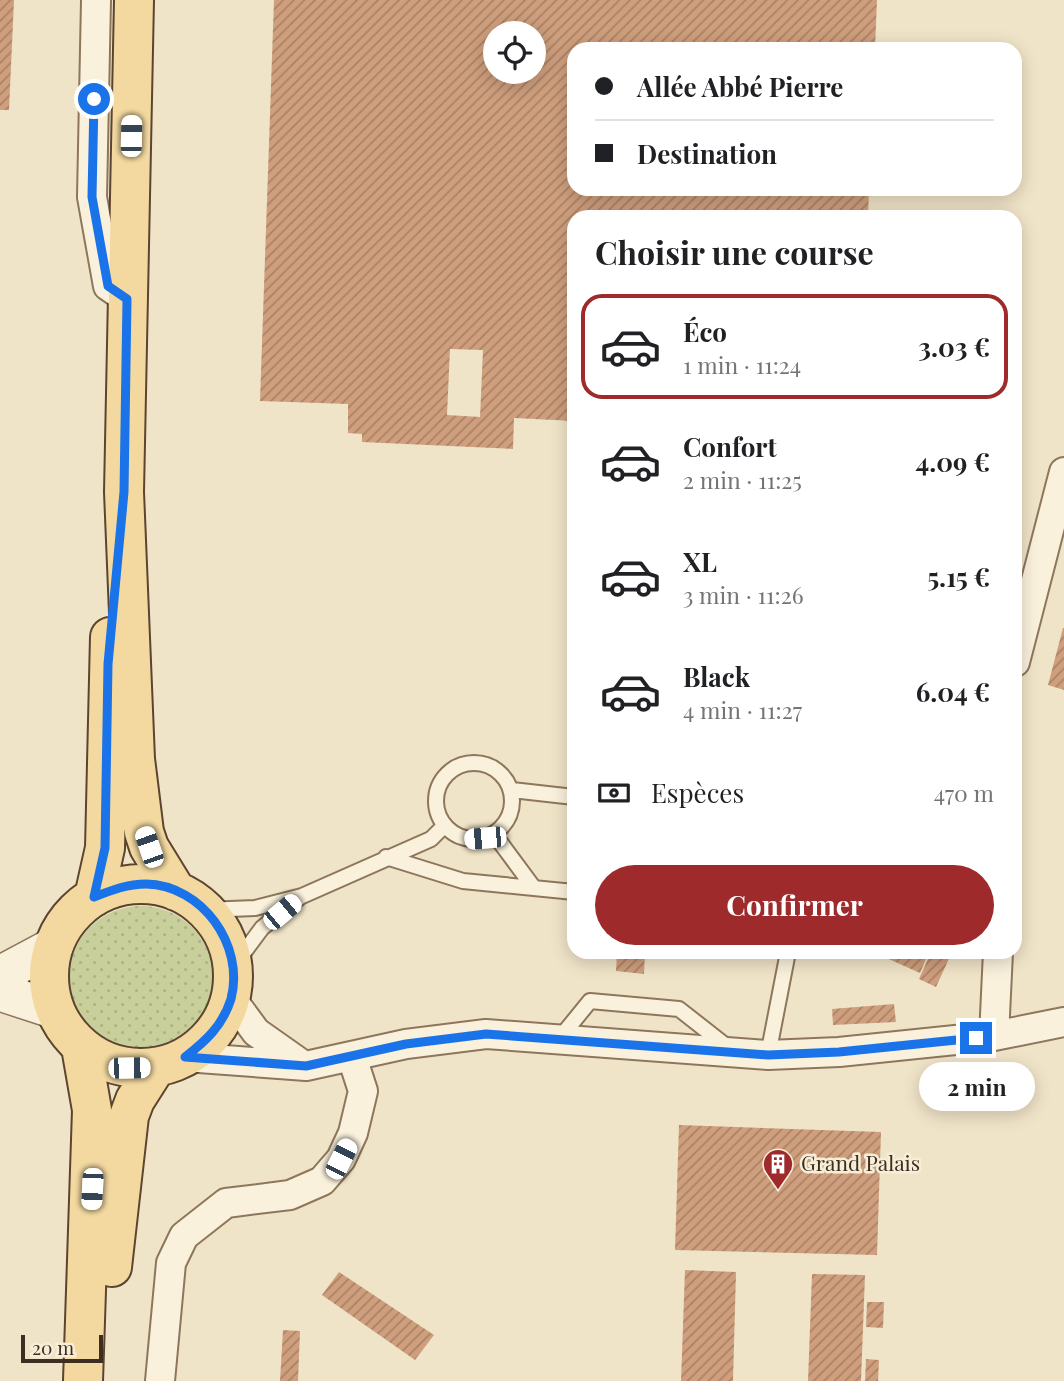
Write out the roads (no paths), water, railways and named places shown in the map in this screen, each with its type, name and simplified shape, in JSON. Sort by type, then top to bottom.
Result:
[{"type":"main road","points":[[101,1381],[129,1116],[135,1100],[171,1062],[206,1042],[221,1022],[232,983],[229,946],[219,927],[191,900],[149,847],[140,813],[124,492],[134,0]]},
{"type":"main road","points":[[94,897],[105,848],[108,664],[124,492]]},
{"type":"main road","points":[[171,1062],[129,1068],[104,1060],[82,1046],[62,1024],[55,1010],[50,978],[54,946],[64,926],[77,910],[94,897],[121,886],[149,884],[191,900]]},
{"type":"main road","points":[[82,1046],[92,1110],[83,1381]]},
{"type":"street","points":[[96,0],[92,197],[108,286],[127,299]]},
{"type":"street","points":[[1022,635],[1064,472]]},
{"type":"street","points":[[0,975],[54,946]]},
{"type":"street","points":[[994,1036],[998,959]]},
{"type":"street","points":[[232,983],[256,1032],[269,1044],[306,1066]]},
{"type":"street","points":[[0,992],[55,1010]]},
{"type":"street","points":[[171,1062],[306,1066],[406,1044],[486,1034],[768,1055],[839,1052],[994,1036],[1064,1022]]},
{"type":"street","points":[[160,1381],[171,1263],[184,1236],[226,1202],[290,1195],[322,1181],[341,1159],[354,1133],[363,1091],[352,1057]]},
{"type":"lane","points":[[476,762],[493,766],[505,776],[512,790],[513,805],[509,819],[494,834],[470,839],[456,835],[444,826],[437,812],[436,797],[440,783],[450,771],[464,764],[476,762]]},
{"type":"lane","points":[[512,790],[567,796]]},
{"type":"lane","points":[[191,900],[255,908],[302,895],[431,838],[444,826]]},
{"type":"lane","points":[[494,834],[534,888]]},
{"type":"lane","points":[[386,857],[463,881],[567,891]]},
{"type":"lane","points":[[232,983],[262,928],[302,895]]},
{"type":"lane","points":[[768,1055],[787,959]]},
{"type":"lane","points":[[559,1040],[590,1001],[679,1010],[734,1052]]},
{"type":"place","name":"Grand Palais","points":[[778,1191]]}]
